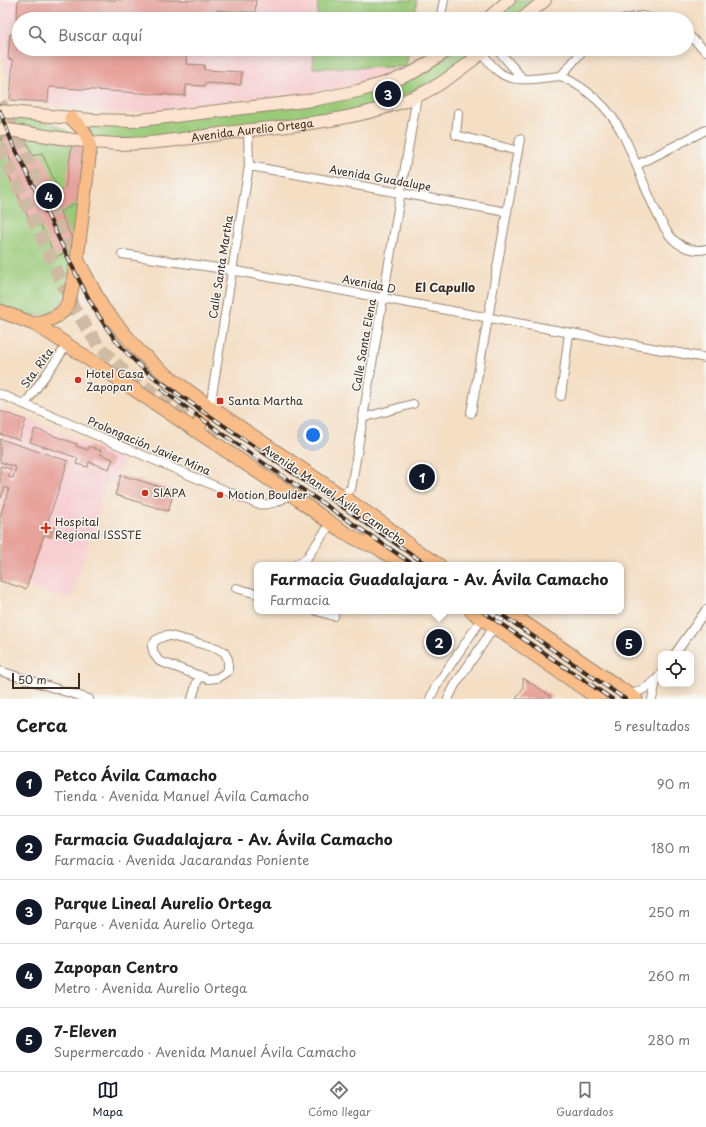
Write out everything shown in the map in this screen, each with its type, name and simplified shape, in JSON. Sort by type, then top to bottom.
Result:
[{"type":"main road","points":[[495,12],[508,0]]},
{"type":"main road","points":[[530,12],[545,0]]},
{"type":"main road","name":"Avenida Aurelio Ortega","points":[[0,111],[71,118],[132,121],[334,96],[395,80],[414,72],[433,56]]},
{"type":"main road","name":"Avenida Aurelio Ortega","points":[[0,129],[90,142],[137,143],[333,120],[388,107],[417,96],[452,75],[479,56]]},
{"type":"main road","points":[[34,324],[48,320],[62,311],[71,290],[77,259],[90,142],[84,131],[71,118]]},
{"type":"main road","points":[[77,259],[104,308],[138,350],[160,370],[214,409],[386,526],[411,546]]},
{"type":"main road","points":[[0,311],[34,324],[199,432],[331,522],[366,544],[376,546]]},
{"type":"main road","points":[[199,432],[199,424],[204,416],[214,409]]},
{"type":"main road","name":"Avenida Manuel Ávila Camacho","points":[[229,425],[435,562]]},
{"type":"main road","name":"Avenida Manuel Ávila Camacho","points":[[220,438],[399,562]]},
{"type":"main road","points":[[510,614],[633,697]]},
{"type":"main road","points":[[485,615],[493,626],[598,699]]},
{"type":"street","points":[[441,12],[444,0]]},
{"type":"street","points":[[694,40],[706,51]]},
{"type":"street","points":[[491,56],[498,72],[508,77],[523,79],[561,76],[578,84],[595,98],[608,112],[621,130],[638,165],[662,222],[674,240],[684,246],[699,251],[706,249]]},
{"type":"street","points":[[495,56],[523,79]]},
{"type":"street","points":[[561,76],[578,56]]},
{"type":"street","name":"Calle Santa Elena","points":[[339,495],[351,489],[417,96]]},
{"type":"street","points":[[458,113],[456,135],[518,151]]},
{"type":"street","name":"Calle Santa Martha","points":[[214,409],[232,270],[249,166],[248,130]]},
{"type":"street","points":[[638,165],[706,130]]},
{"type":"street","points":[[472,413],[520,139]]},
{"type":"street","name":"Avenida Guadalupe","points":[[249,166],[507,212]]},
{"type":"street","name":"Avenida D","points":[[122,254],[232,270],[706,358]]},
{"type":"street","points":[[561,396],[569,333]]},
{"type":"street","name":"Sta. Rita","points":[[25,404],[67,345]]},
{"type":"street","name":"Prolongación Javier Mina","points":[[0,394],[257,504],[267,505],[275,503],[291,494]]},
{"type":"street","points":[[362,418],[413,404]]},
{"type":"street","points":[[301,562],[306,559],[331,522]]},
{"type":"street","points":[[236,588],[254,593]]},
{"type":"street","points":[[677,651],[706,610]]},
{"type":"street","points":[[327,614],[334,616]]},
{"type":"street","points":[[448,699],[452,688],[493,626],[503,614]]},
{"type":"street","points":[[430,699],[436,686],[485,615]]},
{"type":"street","points":[[171,635],[217,648],[227,655],[229,667],[225,674],[212,679],[198,675],[159,661],[152,650],[152,646],[156,640],[163,636],[171,635]]},
{"type":"street","points":[[0,671],[89,699]]},
{"type":"street","points":[[192,699],[198,675]]},
{"type":"street","points":[[633,697],[658,679]]},
{"type":"street","points":[[652,699],[658,681]]},
{"type":"shaded area","points":[[0,0],[417,0],[415,12],[12,12],[12,56],[408,56],[406,67],[350,86],[154,111],[120,113],[13,100],[0,44]]},
{"type":"shaded area","name":"Hospital Regional ISSSTE","points":[[0,407],[125,459],[115,486],[107,483],[71,599],[0,579]]},
{"type":"green space","points":[[318,0],[417,0],[415,12],[317,12]]},
{"type":"green space","points":[[513,0],[539,0],[524,12],[500,12]]},
{"type":"green space","points":[[314,56],[408,56],[406,67],[313,68]]},
{"type":"green space","points":[[473,56],[445,77],[375,108],[235,130],[96,142],[87,126],[313,103],[445,57]]},
{"type":"green space","points":[[0,116],[47,122],[64,129],[72,135],[0,125]]},
{"type":"green space","points":[[0,132],[86,145],[80,204],[68,280],[63,297],[58,307],[51,312],[44,314],[22,314],[0,308]]},
{"type":"building","points":[[18,0],[256,0],[255,12],[217,10],[217,12],[17,12]]},
{"type":"building","points":[[10,34],[12,34],[12,56],[187,56],[186,64],[205,65],[204,70],[242,72],[241,85],[205,83],[205,86],[186,85],[185,96],[49,87],[48,102],[10,100],[13,60],[8,59]]},
{"type":"building","points":[[21,129],[33,156],[42,153],[59,191],[65,189],[72,145],[88,147],[79,201],[60,212],[76,248],[56,257],[39,222],[32,225],[6,169],[13,166],[1,139]]},
{"type":"building","points":[[0,411],[26,420],[19,440],[0,434]]},
{"type":"building","points":[[35,429],[77,444],[76,446],[88,450],[89,446],[102,451],[100,454],[113,459],[109,469],[89,462],[88,467],[76,464],[78,458],[30,442]]},
{"type":"building","points":[[0,439],[68,461],[47,524],[54,526],[51,537],[44,535],[26,589],[0,581],[0,516],[9,489],[5,487],[0,500],[0,466],[11,469],[8,477],[13,478],[16,467],[0,462]]},
{"type":"building","name":"SIAPA","points":[[121,475],[174,491],[168,511],[115,495]]},
{"type":"building","points":[[523,678],[551,696],[549,699],[516,699],[523,688]]},
{"type":"tunnel","points":[[0,102],[78,268]]},
{"type":"tunnel","points":[[0,146],[73,307],[98,345],[128,375],[220,438]]},
{"type":"railway","points":[[0,111],[11,140],[79,280],[99,316],[124,349],[139,365],[156,379],[423,562]]},
{"type":"railway","points":[[162,390],[262,462],[410,562]]},
{"type":"railway","points":[[486,614],[612,699]]},
{"type":"railway","points":[[500,614],[625,699]]},
{"type":"place","name":"Parque Lineal Aurelio Ortega","points":[[388,94]]},
{"type":"place","name":"Zapopan Centro","points":[[49,196]]},
{"type":"place","name":"Hotel Casa Zapopan","points":[[78,380]]},
{"type":"place","name":"Santa Martha","points":[[220,401]]},
{"type":"place","name":"Petco Ávila Camacho","points":[[422,477]]},
{"type":"place","name":"SIAPA","points":[[145,493]]},
{"type":"place","name":"Motion Boulder","points":[[220,495]]},
{"type":"place","name":"Hospital Regional ISSSTE","points":[[46,528]]},
{"type":"place","name":"Farmacia Guadalajara - Av. Ávila Camacho","points":[[439,642]]},
{"type":"place","name":"7-Eleven","points":[[629,643]]},
{"type":"district","name":"El Capullo","points":[[445,288]]}]
